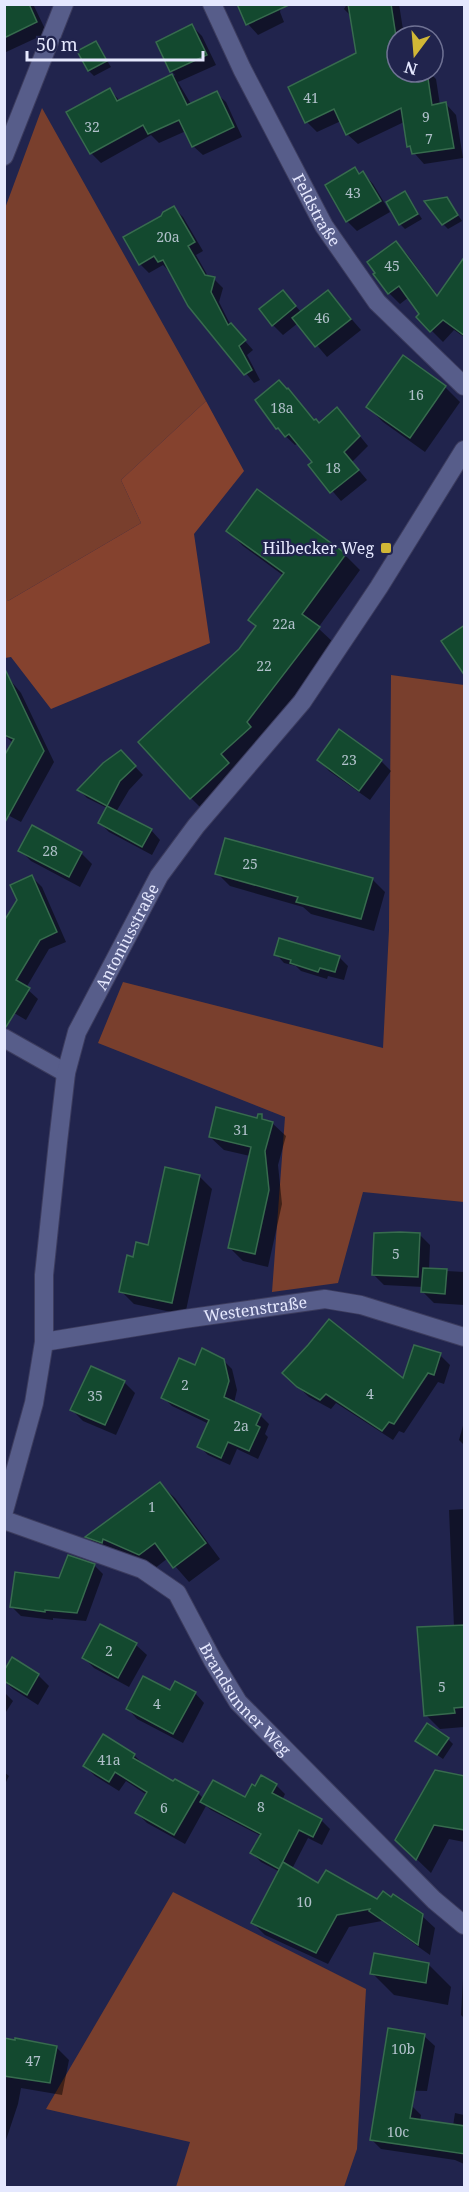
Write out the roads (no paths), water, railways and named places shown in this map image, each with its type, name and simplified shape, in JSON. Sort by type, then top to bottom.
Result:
[{"type":"street","points":[[4,156],[64,4]]},
{"type":"street","name":"Feldstraße","points":[[212,4],[242,69],[324,226],[377,302],[465,386]]},
{"type":"street","points":[[4,115],[13,132]]},
{"type":"street","name":"Antoniusstraße","points":[[4,1510],[34,1403],[44,1342],[44,1275],[66,1074],[77,1032],[159,876],[196,826],[302,702],[379,587],[465,450]]},
{"type":"street","points":[[4,1038],[66,1074]]},
{"type":"street","name":"Westenstraße","points":[[44,1342],[325,1299],[362,1305],[465,1337]]},
{"type":"street","name":"Brandsunner Weg","points":[[4,1520],[142,1569],[177,1593],[238,1702],[434,1900],[465,1925]]},
{"type":"place","name":"Hilbecker Weg","points":[[386,548]]}]
